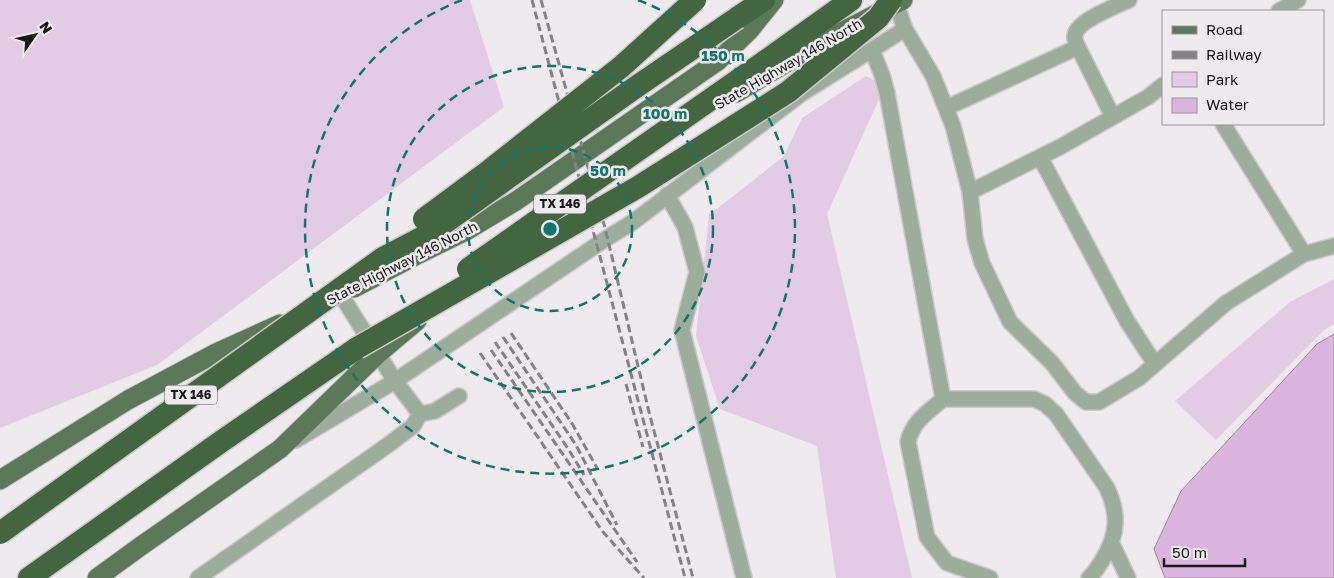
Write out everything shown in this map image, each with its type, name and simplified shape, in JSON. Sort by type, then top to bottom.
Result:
[{"type":"highway","points":[[382,258],[422,220],[490,170],[621,67],[695,0]]},
{"type":"highway","name":"TX 146","points":[[0,533],[382,258],[429,234],[633,89],[764,0]]},
{"type":"highway","name":"TX 146","points":[[30,578],[851,0]]},
{"type":"highway","points":[[357,348],[638,187],[788,92],[896,1]]},
{"type":"main road","name":"State Highway 146 North","points":[[0,480],[128,400],[216,354],[341,295],[466,231],[516,201],[718,60],[749,30],[774,0]]},
{"type":"main road","name":"State Highway 146 North","points":[[97,578],[280,450],[379,353],[520,233],[743,89],[896,1]]},
{"type":"street","points":[[1113,117],[1075,39],[1077,29],[1093,18],[1129,0]]},
{"type":"street","points":[[1281,10],[1298,0]]},
{"type":"street","points":[[896,1],[905,29],[933,76],[952,126],[970,192],[975,239],[982,263],[1010,322],[1052,363],[1075,393],[1086,402],[1099,402],[1139,378],[1226,303],[1304,254],[1334,246]]},
{"type":"street","name":"State Highway 146 North","points":[[280,450],[395,381],[633,222],[802,94],[905,29]]},
{"type":"street","points":[[946,108],[1078,47]]},
{"type":"street","points":[[872,50],[887,93],[943,399]]},
{"type":"street","points":[[970,192],[1040,157],[1113,117],[1162,86]]},
{"type":"street","points":[[1224,125],[1304,254]]},
{"type":"street","points":[[1040,157],[1127,321],[1155,364]]},
{"type":"street","points":[[667,195],[685,228],[697,272],[682,330],[744,578]]},
{"type":"street","points":[[341,295],[395,381],[420,414]]},
{"type":"street","points":[[198,578],[400,436],[413,426],[420,414],[435,411],[459,396]]},
{"type":"street","points":[[990,578],[947,564],[927,537],[908,442],[910,432],[916,423],[943,399],[1034,399],[1045,404],[1056,414],[1107,488],[1113,501],[1116,518],[1112,544],[1089,578]]},
{"type":"street","points":[[1112,544],[1128,578]]},
{"type":"green space","points":[[0,0],[470,0],[504,107],[157,365],[0,428]]},
{"type":"green space","points":[[866,76],[885,86],[827,214],[912,578],[836,578],[817,446],[720,409],[696,336],[709,215],[784,156],[802,118]]},
{"type":"green space","points":[[1334,279],[1334,324],[1324,330],[1216,440],[1175,401],[1290,302]]},
{"type":"water","points":[[1334,334],[1334,578],[1165,578],[1154,549],[1181,491],[1317,344]]},
{"type":"railway","points":[[532,0],[685,578]]},
{"type":"railway","points":[[541,0],[605,228],[649,412],[693,578]]},
{"type":"railway","points":[[511,333],[573,425],[597,468]]},
{"type":"railway","points":[[503,337],[576,445],[617,525]]},
{"type":"railway","points":[[495,342],[584,475]]},
{"type":"railway","points":[[491,350],[637,562]]},
{"type":"railway","points":[[480,353],[603,532],[644,578]]},
{"type":"railway","points":[[626,384],[643,447]]}]
